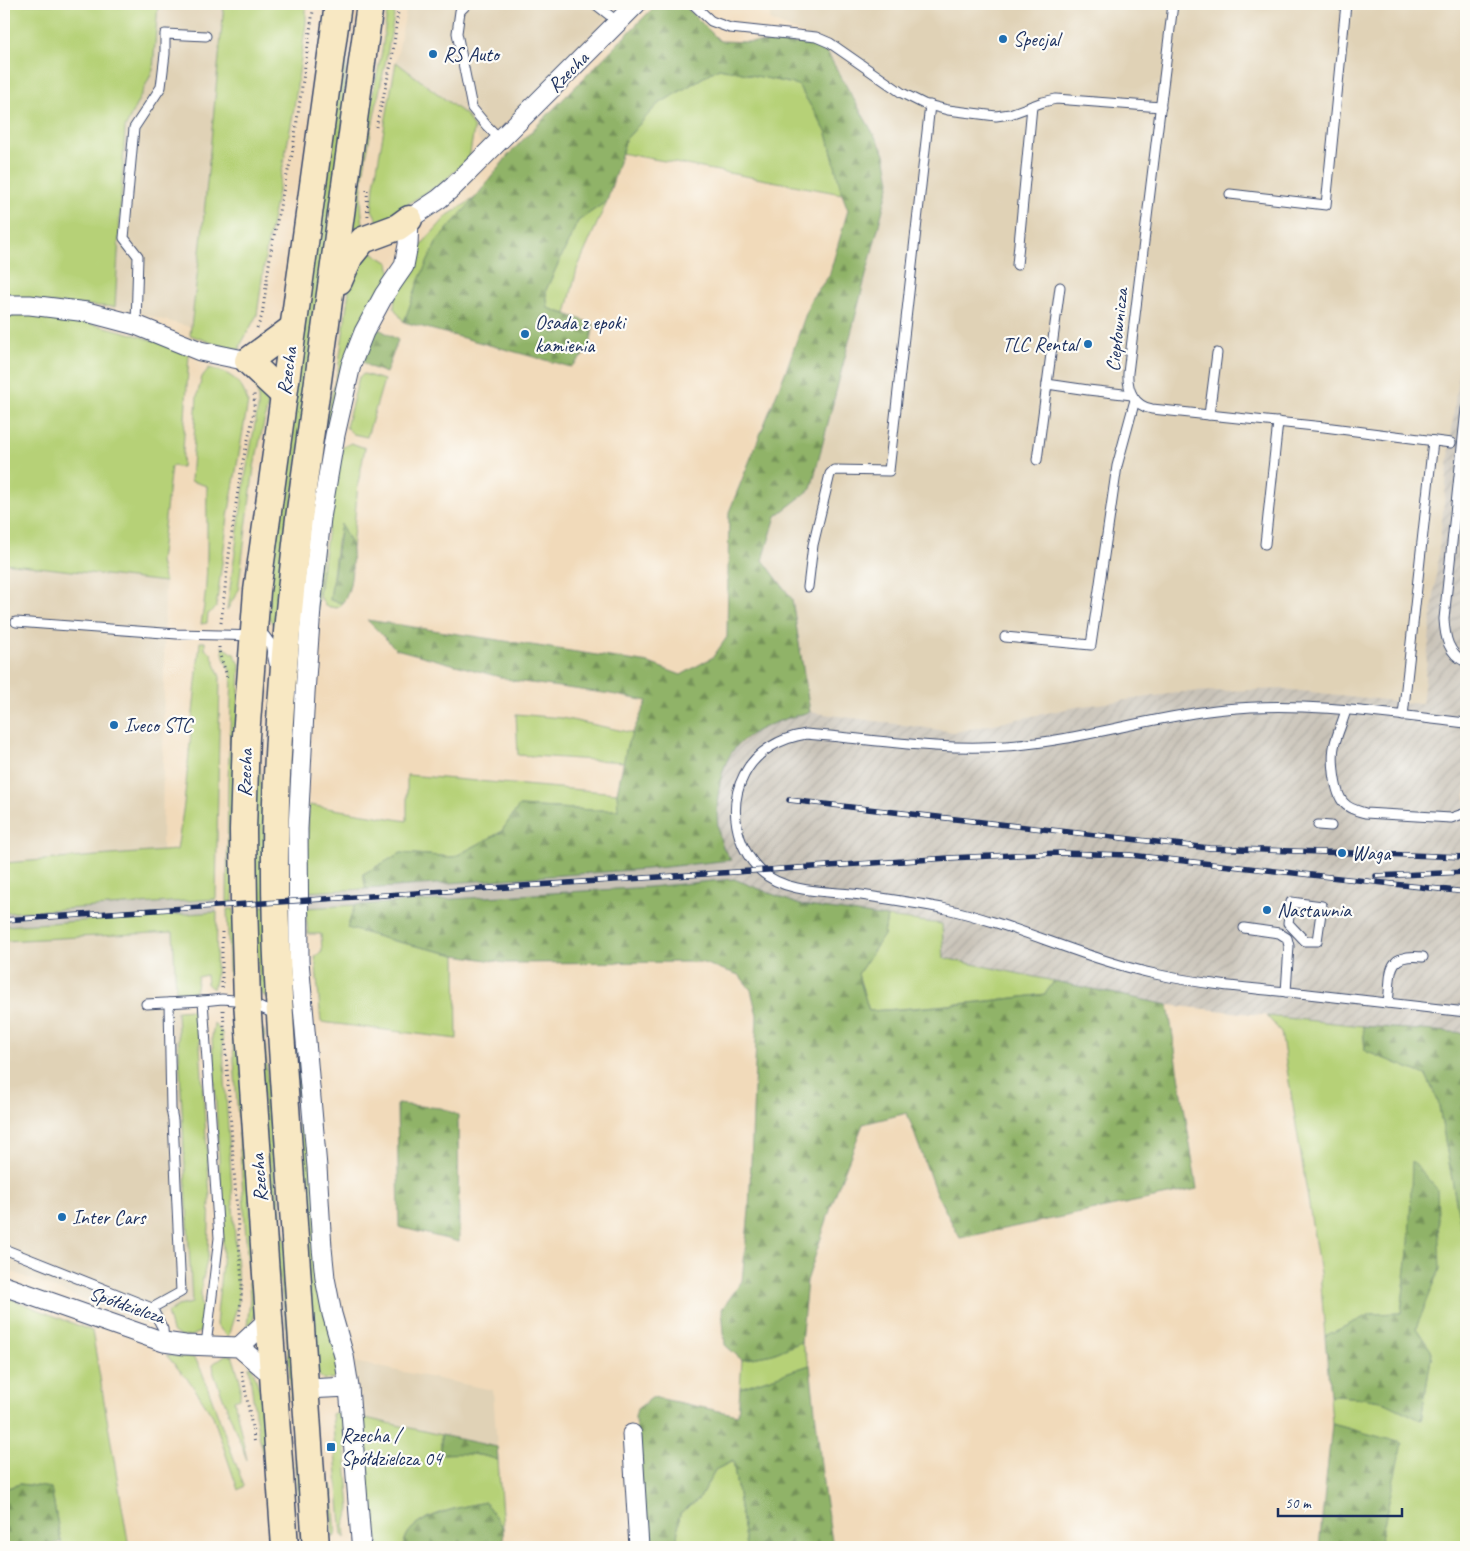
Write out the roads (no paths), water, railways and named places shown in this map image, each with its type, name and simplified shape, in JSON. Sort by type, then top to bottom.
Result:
[{"type":"main road","name":"Rzecha","points":[[285,1547],[247,1001],[243,830],[246,736],[253,636],[260,572],[338,4]]},
{"type":"main road","name":"Rzecha","points":[[316,1547],[280,1018],[275,850],[281,692],[289,599],[370,4]]},
{"type":"main road","points":[[328,304],[350,256],[363,240],[398,227],[409,219]]},
{"type":"main road","points":[[284,395],[248,361],[293,328]]},
{"type":"street","name":"Rzecha","points":[[409,219],[439,199],[501,140],[636,4]]},
{"type":"street","points":[[361,1540],[349,1387],[344,1356],[332,1314],[325,1278],[300,961],[298,829],[307,649],[316,558],[335,436],[351,366],[364,332],[384,296],[404,266],[408,245],[409,219]]},
{"type":"street","points":[[4,307],[30,304],[87,312],[136,325],[200,351],[248,361]]},
{"type":"street","name":"Spółdzielcza","points":[[4,1286],[164,1342],[239,1347]]},
{"type":"street","points":[[269,1319],[239,1347],[273,1376]]},
{"type":"street","points":[[306,1390],[349,1387]]},
{"type":"street","points":[[632,1434],[639,1547]]},
{"type":"lane","points":[[467,4],[460,11],[457,33],[472,108],[486,126],[501,140]]},
{"type":"lane","points":[[595,4],[618,22]]},
{"type":"lane","points":[[693,4],[711,20],[730,28],[816,37],[830,43],[902,93],[930,105],[948,110],[996,116],[1010,114],[1056,98],[1160,107]]},
{"type":"lane","name":"Ciepłownicza","points":[[1173,4],[1128,373],[1129,387],[1134,397],[1146,408],[1451,443]]},
{"type":"lane","points":[[1230,194],[1326,205],[1346,4]]},
{"type":"lane","points":[[136,325],[138,256],[124,238],[134,128],[161,87],[165,54],[165,34],[206,36]]},
{"type":"lane","points":[[808,587],[812,545],[830,474],[834,470],[889,471],[930,105]]},
{"type":"lane","points":[[1017,266],[1032,106]]},
{"type":"lane","points":[[1038,460],[1060,286]]},
{"type":"lane","points":[[1209,415],[1217,353]]},
{"type":"lane","points":[[1005,637],[1090,645],[1117,466],[1134,397],[1047,384]]},
{"type":"lane","points":[[1466,409],[1444,619],[1445,636],[1451,649],[1461,660],[1466,662]]},
{"type":"lane","points":[[1265,544],[1278,422]]},
{"type":"lane","points":[[1403,716],[1433,441]]},
{"type":"lane","points":[[16,622],[177,634],[265,636],[270,643],[281,692]]},
{"type":"lane","points":[[1466,723],[1346,710],[1253,706],[1183,714],[1069,738],[978,748],[924,746],[806,734],[779,741],[753,761],[737,789],[735,809],[736,827],[751,859],[761,871],[776,880],[792,886],[907,902],[973,916],[1079,952],[1156,974],[1208,983],[1466,1012]]},
{"type":"lane","points":[[1346,710],[1333,754],[1339,796],[1345,804],[1354,810],[1365,813],[1451,818],[1466,813]]},
{"type":"lane","points":[[1318,825],[1331,826]]},
{"type":"lane","points":[[1291,902],[1322,906],[1317,941],[1305,941],[1297,933],[1288,923],[1291,902]]},
{"type":"lane","points":[[1244,928],[1279,933],[1287,938]]},
{"type":"lane","points":[[1287,938],[1297,933]]},
{"type":"lane","points":[[1286,992],[1289,953],[1287,938]]},
{"type":"lane","points":[[1388,1003],[1392,966],[1396,960],[1410,956],[1422,957]]},
{"type":"lane","points":[[146,1004],[222,999],[247,1001],[280,1018]]},
{"type":"lane","points":[[203,1001],[219,1238],[206,1346]]},
{"type":"lane","points":[[152,1308],[181,1292],[171,1109],[169,1003]]},
{"type":"lane","points":[[4,1249],[152,1308],[163,1329],[164,1342]]},
{"type":"railway","points":[[789,800],[1209,848],[1466,857]]},
{"type":"railway","points":[[4,920],[949,858],[1059,853],[1130,855],[1466,892]]},
{"type":"railway","points":[[1376,876],[1466,872]]},
{"type":"place","name":"Specjal","points":[[1003,39]]},
{"type":"place","name":"RS Auto","points":[[433,54]]},
{"type":"place","name":"Osada z epoki kamienia","points":[[525,334]]},
{"type":"place","name":"TLC Rental","points":[[1088,344]]},
{"type":"place","name":"Iveco STC","points":[[114,725]]},
{"type":"place","name":"Waga","points":[[1342,853]]},
{"type":"place","name":"Nastawnia","points":[[1267,910]]},
{"type":"place","name":"Inter Cars","points":[[62,1217]]},
{"type":"place","name":"Rzecha / Spółdzielcza 04","points":[[331,1447]]}]
